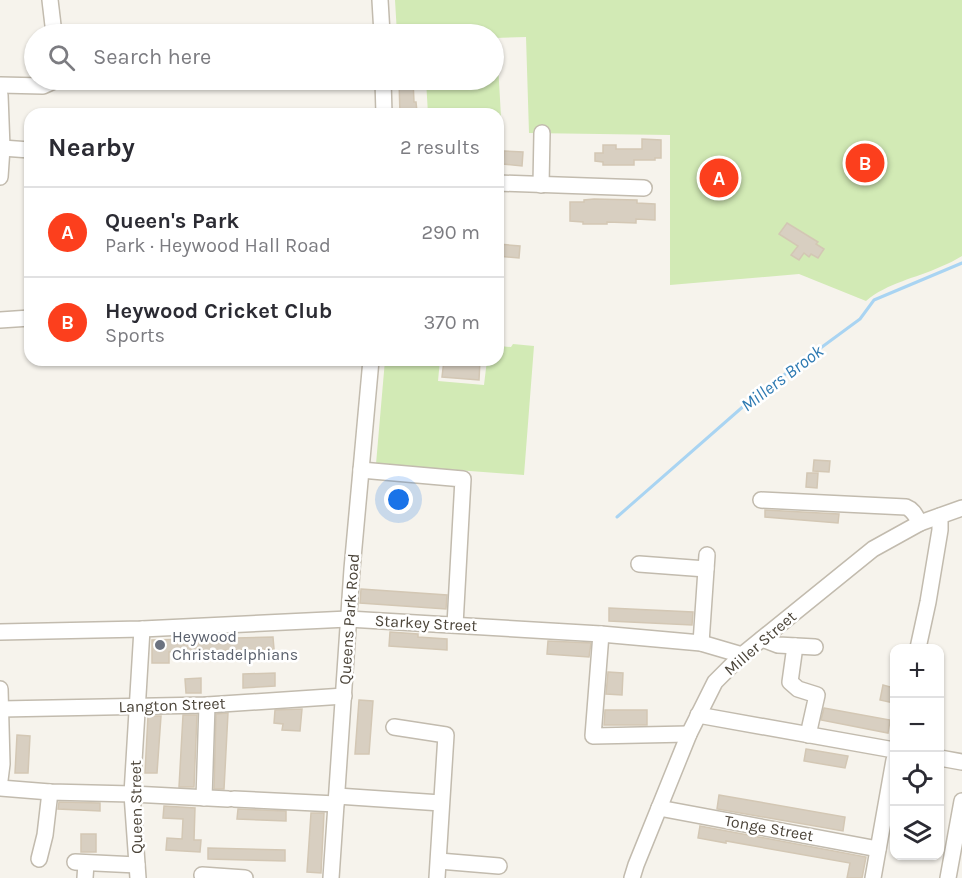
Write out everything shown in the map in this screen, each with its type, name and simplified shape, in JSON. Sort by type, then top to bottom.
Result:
[{"type":"street","points":[[50,0],[53,24]]},
{"type":"street","points":[[380,0],[381,24]]},
{"type":"street","points":[[0,85],[24,86]]},
{"type":"street","points":[[383,90],[384,108]]},
{"type":"street","points":[[0,96],[2,148],[0,177]]},
{"type":"street","points":[[541,184],[542,133]]},
{"type":"street","points":[[2,148],[24,150]]},
{"type":"street","points":[[504,183],[644,188]]},
{"type":"street","points":[[0,320],[24,318]]},
{"type":"street","name":"Queens Park Road","points":[[332,878],[348,619],[370,366]]},
{"type":"street","points":[[361,470],[463,479],[455,625]]},
{"type":"street","points":[[761,500],[906,507],[914,512],[920,523]]},
{"type":"street","name":"Miller Street","points":[[632,878],[689,734],[715,682],[742,655],[873,549],[920,523],[962,508]]},
{"type":"street","points":[[919,644],[940,530],[940,516]]},
{"type":"street","points":[[639,564],[707,562],[701,643]]},
{"type":"street","name":"Starkey Street","points":[[0,632],[142,629],[348,619],[602,634],[701,643],[742,655]]},
{"type":"street","name":"Queen Street","points":[[138,871],[132,794],[142,629]]},
{"type":"street","points":[[602,634],[593,735],[689,734]]},
{"type":"street","points":[[762,639],[778,645],[815,648]]},
{"type":"street","points":[[795,646],[789,682],[798,689],[817,694],[808,735]]},
{"type":"street","points":[[0,689],[2,764],[0,780]]},
{"type":"street","name":"Langton Street","points":[[1,709],[207,705],[344,696]]},
{"type":"street","points":[[204,798],[207,705]]},
{"type":"street","points":[[698,715],[890,749]]},
{"type":"street","points":[[394,728],[446,735],[437,878]]},
{"type":"street","points":[[944,759],[962,762]]},
{"type":"street","points":[[873,878],[890,782]]},
{"type":"street","points":[[0,788],[231,799],[441,803]]},
{"type":"street","points":[[39,860],[45,835],[50,792]]},
{"type":"street","points":[[948,878],[959,837],[962,801]]},
{"type":"street","name":"Tonge Street","points":[[659,808],[878,849]]},
{"type":"street","points":[[439,861],[499,866]]},
{"type":"street","points":[[82,868],[138,871]]},
{"type":"street","points":[[202,875],[237,878]]},
{"type":"green space","points":[[395,0],[962,0],[962,256],[943,266],[892,285],[866,301],[799,274],[670,285],[670,135],[529,133],[526,37],[504,38],[504,24],[396,24]]},
{"type":"green space","points":[[427,90],[499,90],[500,108],[428,108]]},
{"type":"green space","points":[[513,344],[534,346],[524,475],[376,464],[384,366],[439,366],[438,381],[484,385],[486,366],[504,366],[504,346],[511,347]]},
{"type":"building","points":[[399,90],[413,90],[417,108],[400,108]]},
{"type":"building","points":[[642,139],[661,140],[661,158],[634,160],[634,165],[603,165],[603,162],[595,161],[595,153],[603,153],[603,145],[616,145],[616,149],[642,149]]},
{"type":"building","points":[[504,151],[523,152],[522,166],[504,164]]},
{"type":"building","points":[[594,199],[637,200],[637,203],[655,204],[655,220],[636,219],[636,223],[607,222],[607,224],[583,224],[583,222],[570,221],[570,202]]},
{"type":"building","points":[[787,223],[818,242],[816,244],[824,249],[818,258],[811,254],[809,257],[804,253],[799,260],[791,255],[798,246],[779,234]]},
{"type":"building","points":[[504,245],[520,246],[519,258],[504,257]]},
{"type":"building","points":[[443,366],[480,366],[479,380],[442,377]]},
{"type":"building","points":[[814,460],[830,461],[829,472],[813,471]]},
{"type":"building","points":[[807,473],[818,473],[817,488],[806,487]]},
{"type":"building","points":[[765,510],[839,514],[838,523],[765,517]]},
{"type":"building","points":[[361,589],[447,595],[446,609],[360,603]]},
{"type":"building","points":[[609,608],[693,612],[692,625],[609,621]]},
{"type":"building","points":[[390,632],[447,639],[447,650],[389,646]]},
{"type":"building","points":[[273,637],[274,649],[169,652],[169,663],[152,663],[152,640]]},
{"type":"building","points":[[548,641],[591,643],[589,657],[547,654]]},
{"type":"building","points":[[608,672],[623,673],[622,695],[606,694]]},
{"type":"building","points":[[275,673],[275,686],[243,688],[243,674]]},
{"type":"building","points":[[201,678],[201,693],[186,693],[185,679]]},
{"type":"building","points":[[883,685],[890,687],[890,702],[880,700]]},
{"type":"building","points":[[359,700],[373,701],[369,754],[355,754]]},
{"type":"building","points":[[824,708],[890,720],[888,733],[821,720]]},
{"type":"building","points":[[302,709],[300,731],[282,730],[283,724],[274,723],[275,710]]},
{"type":"building","points":[[605,710],[647,710],[647,725],[604,725]]},
{"type":"building","points":[[228,713],[224,789],[214,789],[216,714]]},
{"type":"building","points":[[183,715],[197,715],[194,787],[179,787]]},
{"type":"building","points":[[148,716],[161,716],[157,773],[145,773]]},
{"type":"building","points":[[17,735],[30,736],[28,773],[15,773]]},
{"type":"building","points":[[806,749],[848,756],[845,768],[804,761]]},
{"type":"building","points":[[719,795],[845,817],[843,831],[717,809]]},
{"type":"building","points":[[59,802],[100,803],[100,811],[58,809]]},
{"type":"building","points":[[164,806],[195,808],[194,840],[201,840],[200,852],[166,850],[167,838],[182,839],[183,819],[163,818]]},
{"type":"building","points":[[238,809],[286,811],[286,821],[237,819]]},
{"type":"building","points":[[311,813],[324,813],[321,873],[307,872]]},
{"type":"building","points":[[700,826],[866,857],[862,878],[847,878],[850,863],[698,838]]},
{"type":"building","points":[[81,834],[96,834],[96,852],[81,852]]},
{"type":"building","points":[[208,848],[285,850],[285,861],[208,859]]},
{"type":"waterway","name":"Millers Brook","points":[[617,517],[754,397],[860,319],[874,300],[962,263]]},
{"type":"place","name":"Heywood Cricket Club","points":[[865,163]]},
{"type":"place","name":"Queen's Park","points":[[719,178]]},
{"type":"place","name":"Heywood Christadelphians","points":[[160,645]]}]
